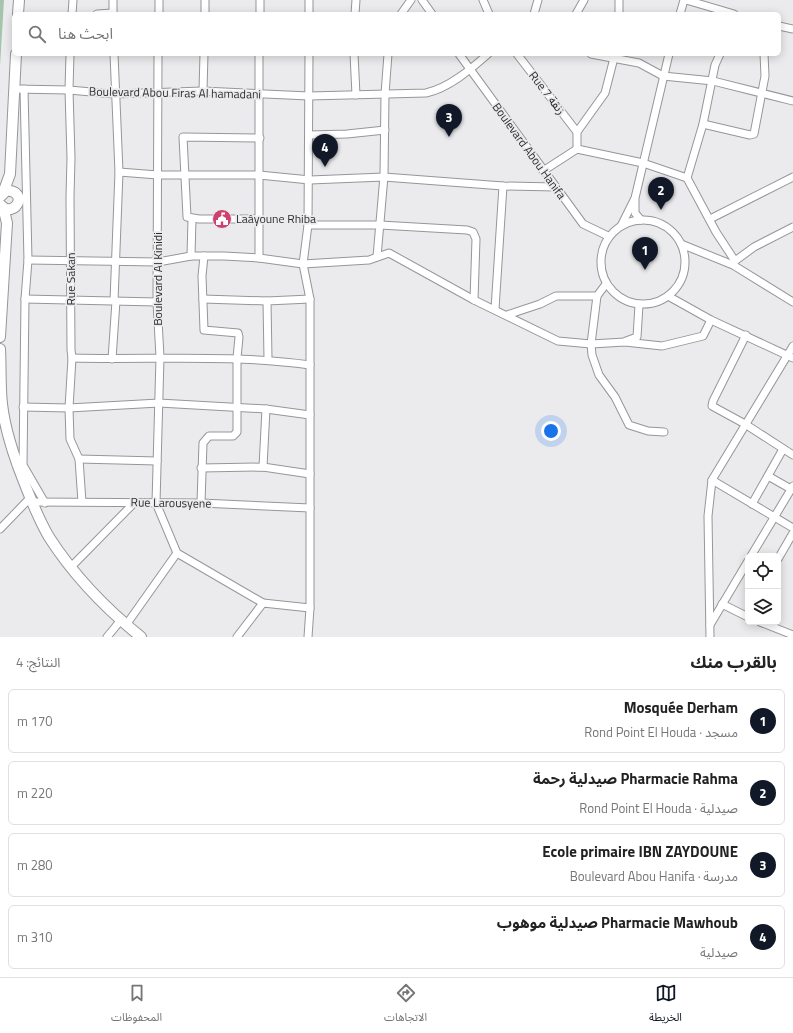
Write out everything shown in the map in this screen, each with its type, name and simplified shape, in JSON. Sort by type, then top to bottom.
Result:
[{"type":"main road","points":[[18,12],[19,0]]},
{"type":"main road","points":[[0,337],[7,223],[1,200],[10,174],[19,89],[16,56]]},
{"type":"main road","points":[[7,223],[19,201],[10,174]]},
{"type":"main road","points":[[1,200],[9,190],[19,201]]},
{"type":"main road","points":[[1,200],[8,210],[19,201]]},
{"type":"main road","points":[[0,349],[2,404],[6,426],[16,462],[31,500],[48,536],[70,568],[123,623],[141,637]]},
{"type":"street","points":[[72,12],[73,0]]},
{"type":"street","points":[[113,0],[113,12]]},
{"type":"street","points":[[158,12],[159,0]]},
{"type":"street","points":[[205,0],[205,12]]},
{"type":"street","points":[[260,0],[260,12]]},
{"type":"street","points":[[309,0],[309,12]]},
{"type":"street","points":[[355,12],[356,0]]},
{"type":"street","points":[[402,12],[411,0]]},
{"type":"street","points":[[422,0],[431,12]]},
{"type":"street","points":[[483,0],[488,12]]},
{"type":"street","points":[[535,12],[538,0]]},
{"type":"street","points":[[577,12],[584,0]]},
{"type":"street","points":[[619,0],[619,12]]},
{"type":"street","points":[[681,12],[685,0],[727,12]]},
{"type":"street","points":[[781,26],[793,29]]},
{"type":"street","name":"Rue Sakan","points":[[70,56],[72,358],[69,408],[70,439],[78,459],[82,502]]},
{"type":"street","points":[[112,359],[119,172],[114,94],[114,56]]},
{"type":"street","name":"Boulevard Al Kinidi","points":[[156,503],[160,357],[157,302],[158,56]]},
{"type":"street","points":[[203,91],[204,56]]},
{"type":"street","points":[[259,56],[259,258]]},
{"type":"street","points":[[308,637],[310,608],[310,299],[302,264],[308,225],[310,180],[309,56]]},
{"type":"street","points":[[354,56],[356,95]]},
{"type":"street","points":[[377,257],[384,177],[385,94],[388,56]]},
{"type":"street","name":"Boulevard Abou Hanifa","points":[[460,56],[583,224],[608,236]]},
{"type":"street","name":"Boulevard Abou Firas Al hamadani","points":[[19,89],[69,90],[114,94],[203,91],[309,96],[437,91],[470,70],[486,56]]},
{"type":"street","name":"Rue 7 زنقة","points":[[519,56],[577,132]]},
{"type":"street","points":[[577,149],[577,132],[605,92],[615,56],[639,63],[663,76],[713,81],[793,101]]},
{"type":"street","points":[[620,226],[641,220],[660,224],[676,236],[681,244],[685,260],[683,275],[680,282],[668,296],[660,301],[639,305],[620,298],[606,284],[601,271],[600,257],[608,236],[620,226],[634,198],[668,56]]},
{"type":"street","points":[[687,178],[703,124],[713,81],[715,65],[719,56]]},
{"type":"street","points":[[703,124],[750,136],[753,135],[766,72],[764,56]]},
{"type":"street","points":[[19,89],[19,201],[28,260],[25,299],[23,464],[45,503]]},
{"type":"street","points":[[310,135],[348,134],[385,130]]},
{"type":"street","points":[[259,219],[192,219],[187,217],[183,138],[260,138]]},
{"type":"street","points":[[543,171],[577,149],[643,163],[687,178],[734,263]]},
{"type":"street","points":[[119,172],[158,175],[259,175],[310,180],[384,177],[503,186],[556,187]]},
{"type":"street","points":[[710,219],[793,177]]},
{"type":"street","points":[[495,309],[503,186]]},
{"type":"street","points":[[634,198],[635,213],[641,220]]},
{"type":"street","points":[[191,256],[192,219]]},
{"type":"street","points":[[308,225],[380,225],[467,230],[473,232],[476,239],[474,300]]},
{"type":"street","points":[[734,263],[754,246],[793,228]]},
{"type":"street","points":[[681,244],[734,263],[793,302]]},
{"type":"street","points":[[28,260],[158,262],[191,256],[204,256],[259,258],[302,264],[369,260],[389,253],[474,300],[558,341],[591,344],[625,342],[662,346],[703,336],[711,320]]},
{"type":"street","points":[[201,503],[202,446],[207,438],[236,435],[238,408],[237,358],[239,337],[238,333],[204,330],[204,256]]},
{"type":"street","points":[[606,284],[596,296],[591,344],[595,367],[615,396],[629,425],[648,431],[664,432]]},
{"type":"street","points":[[507,315],[540,304],[556,296],[596,296]]},
{"type":"street","points":[[668,296],[711,320],[790,356]]},
{"type":"street","points":[[25,299],[157,302]]},
{"type":"street","points":[[203,299],[267,301],[310,299]]},
{"type":"street","points":[[267,301],[268,359]]},
{"type":"street","points":[[625,342],[637,337],[639,305]]},
{"type":"street","points":[[746,336],[712,401],[712,406],[745,424],[793,455]]},
{"type":"street","points":[[710,637],[708,516],[712,480],[745,424],[790,356],[793,346]]},
{"type":"street","points":[[72,358],[237,358],[268,359],[310,365]]},
{"type":"street","points":[[23,407],[69,408],[159,403],[266,410],[310,415]]},
{"type":"street","points":[[263,467],[266,410]]},
{"type":"street","points":[[752,504],[783,448]]},
{"type":"street","points":[[78,459],[157,461]]},
{"type":"street","points":[[202,468],[263,467],[310,474]]},
{"type":"street","points":[[753,553],[792,487],[768,476]]},
{"type":"street","points":[[712,480],[793,528]]},
{"type":"street","points":[[0,529],[31,500]]},
{"type":"street","name":"Rue Larousyene","points":[[31,500],[45,503],[201,503],[310,508]]},
{"type":"street","points":[[70,568],[134,503]]},
{"type":"street","points":[[156,503],[177,553],[263,603],[310,608]]},
{"type":"street","points":[[781,554],[793,533]]},
{"type":"street","points":[[107,637],[123,623],[177,553]]},
{"type":"street","points":[[710,625],[745,566]]},
{"type":"street","points":[[237,637],[263,603]]},
{"type":"street","points":[[722,604],[745,614]]},
{"type":"street","points":[[767,625],[793,636]]},
{"type":"green space","points":[[0,0],[4,0],[0,66]]},
{"type":"place","name":"Ecole primaire IBN ZAYDOUNE","points":[[449,137]]},
{"type":"place","name":"Pharmacie Mawhoub صيدلية موهوب","points":[[325,167]]},
{"type":"place","name":"Pharmacie Rahma صيدلية رحمة","points":[[661,210]]},
{"type":"place","name":"Laâyoune Rhiba","points":[[222,219]]},
{"type":"place","name":"Mosquée Derham","points":[[645,270]]}]
